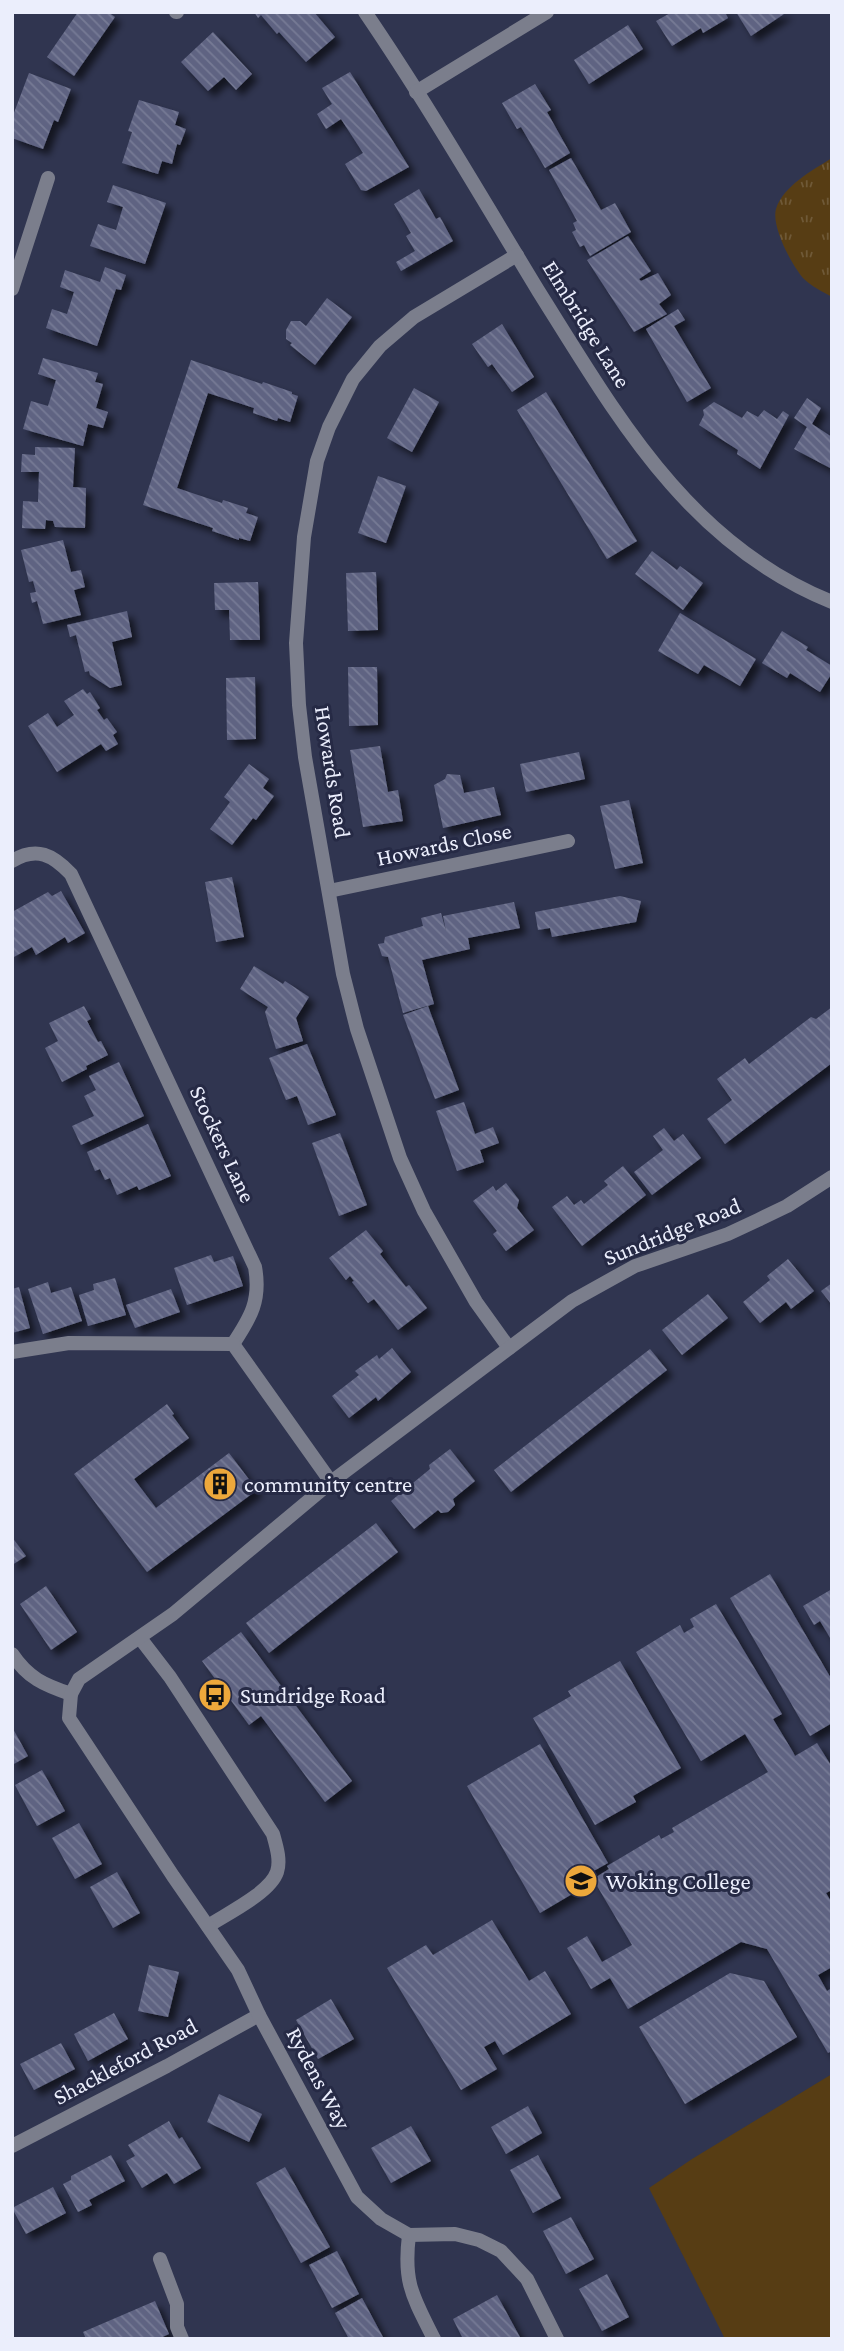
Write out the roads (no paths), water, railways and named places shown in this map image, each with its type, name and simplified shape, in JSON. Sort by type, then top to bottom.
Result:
[{"type":"street","name":"Elmbridge Lane","points":[[365,12],[631,436],[687,503],[711,526],[760,565],[832,602]]},
{"type":"street","points":[[416,92],[547,12]]},
{"type":"street","points":[[12,289],[48,178]]},
{"type":"street","name":"Howards Road","points":[[509,1348],[476,1302],[424,1211],[400,1158],[354,1018],[343,974],[305,757],[296,643],[304,537],[317,461],[329,427],[353,379],[380,346],[414,317],[517,255]]},
{"type":"street","name":"Howards Close","points":[[329,891],[568,841]]},
{"type":"street","name":"Stockers Lane","points":[[12,861],[30,853],[45,854],[58,859],[71,874],[255,1267],[258,1284],[256,1304],[233,1344]]},
{"type":"street","name":"Sundridge Road","points":[[71,1694],[79,1679],[173,1614],[331,1482],[572,1301],[635,1266],[728,1234],[758,1220],[787,1206],[832,1177]]},
{"type":"street","points":[[12,1352],[68,1343],[233,1344],[331,1482]]},
{"type":"street","points":[[141,1638],[170,1677],[273,1834],[278,1871],[269,1887],[208,1926]]},
{"type":"street","points":[[12,1654],[21,1667],[39,1682],[71,1694]]},
{"type":"street","name":"Rydens Way","points":[[71,1694],[69,1718],[238,1970],[259,2015],[357,2197],[381,2219],[409,2235]]},
{"type":"street","name":"Shackleford Road","points":[[12,2146],[259,2015]]},
{"type":"street","points":[[434,2339],[409,2289],[406,2257],[409,2235],[455,2234],[479,2239],[501,2250],[527,2279],[557,2339]]},
{"type":"street","points":[[160,2259],[177,2304],[177,2327],[182,2339]]},
{"type":"place","name":"community centre","points":[[220,1484]]},
{"type":"place","name":"Sundridge Road","points":[[215,1695]]},
{"type":"place","name":"Woking College","points":[[581,1881]]}]
